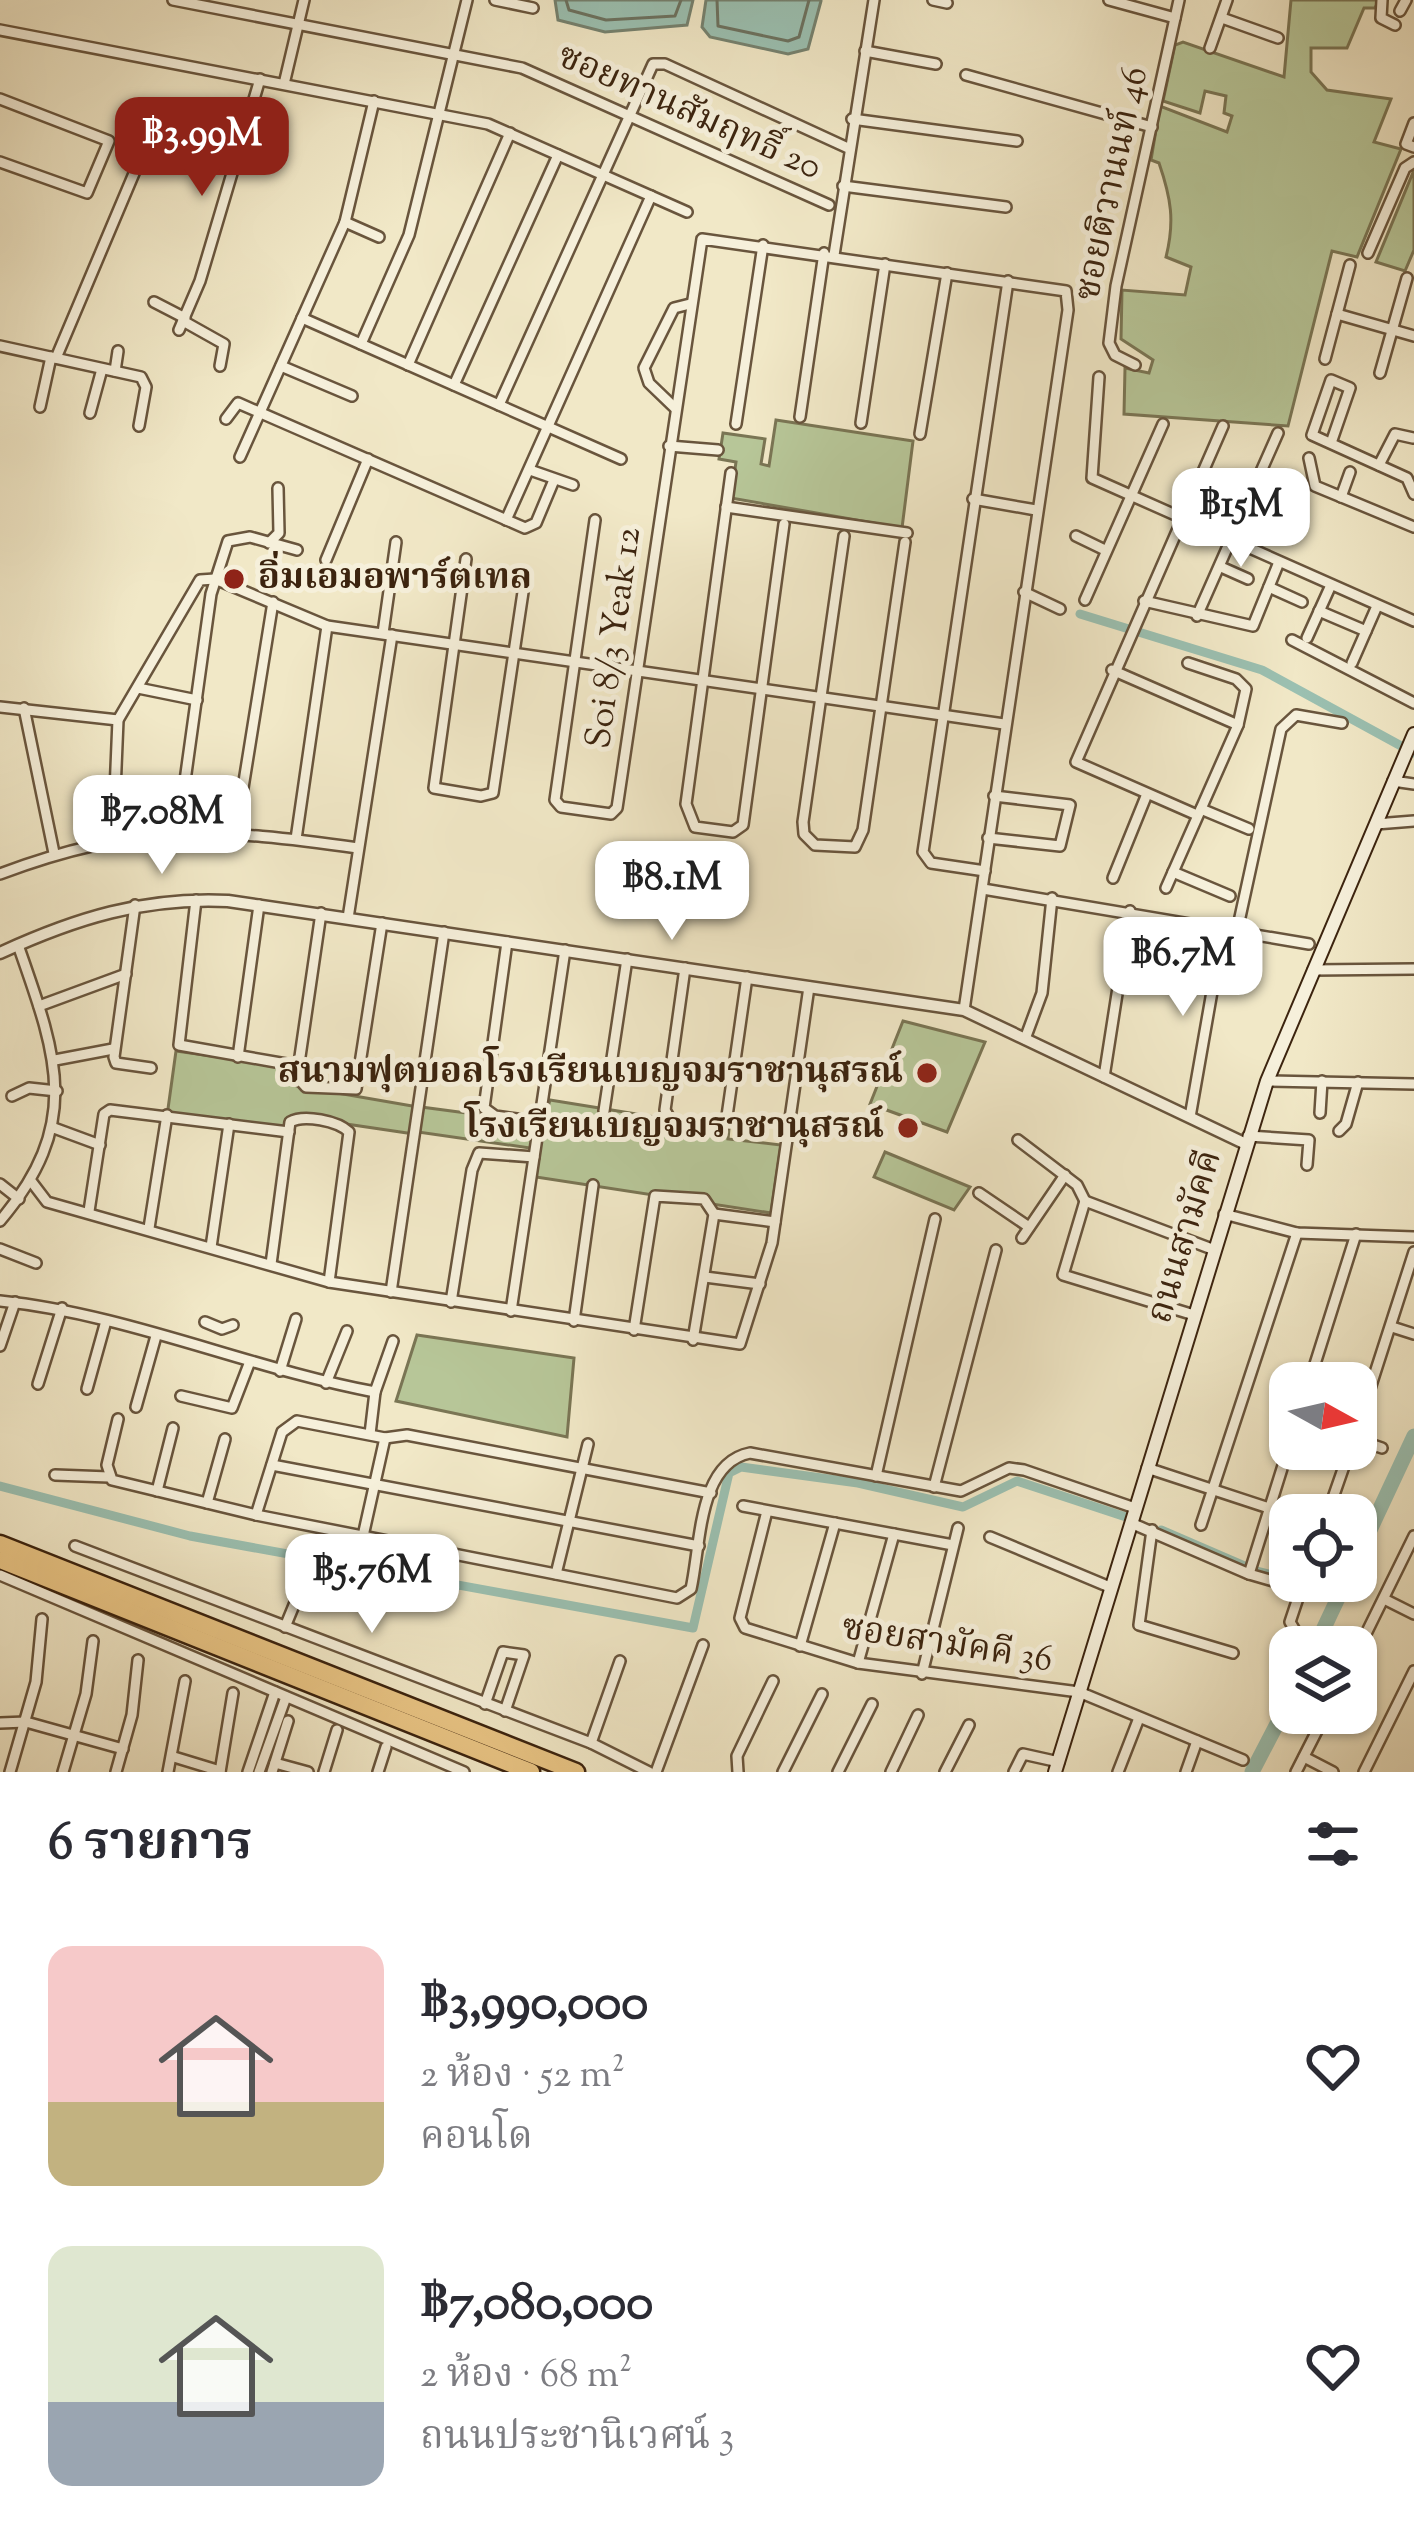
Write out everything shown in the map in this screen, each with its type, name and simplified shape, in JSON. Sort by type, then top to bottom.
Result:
[{"type":"highway","points":[[0,1544],[576,1772]]},
{"type":"highway","points":[[0,1560],[531,1772]]},
{"type":"main road","name":"ถนนสามัคคี","points":[[1057,1767],[1267,1081],[1410,744]]},
{"type":"street","name":"ซอยทานสัมฤทธิ์ 20","points":[[173,0],[522,68],[829,205]]},
{"type":"street","points":[[284,84],[304,0]]},
{"type":"street","points":[[361,344],[409,235],[467,0]]},
{"type":"street","points":[[494,0],[533,8]]},
{"type":"street","points":[[800,417],[874,0]]},
{"type":"street","points":[[933,0],[947,3]]},
{"type":"street","points":[[1109,0],[1175,18]]},
{"type":"street","name":"ซอยติวานนท์ 46","points":[[1135,365],[1115,355],[1109,343],[1118,275],[1179,0]]},
{"type":"street","points":[[1210,48],[1227,0]]},
{"type":"street","points":[[1382,0],[1381,18],[1395,25]]},
{"type":"street","points":[[1400,11],[1406,0]]},
{"type":"street","points":[[1222,19],[1278,38]]},
{"type":"street","points":[[0,30],[440,113],[511,133],[687,212]]},
{"type":"street","points":[[865,51],[936,64]]},
{"type":"street","points":[[499,405],[653,64],[661,63],[848,148]]},
{"type":"street","points":[[966,75],[1152,127]]},
{"type":"street","points":[[182,323],[260,80]]},
{"type":"street","points":[[0,99],[109,141],[87,194],[0,162]]},
{"type":"street","points":[[240,457],[345,222],[374,101]]},
{"type":"street","points":[[852,119],[1017,141]]},
{"type":"street","points":[[1414,123],[1406,144],[1414,147]]},
{"type":"street","points":[[408,364],[511,133]]},
{"type":"street","points":[[40,407],[54,357],[146,145]]},
{"type":"street","points":[[454,385],[558,155]]},
{"type":"street","points":[[1368,253],[1405,168],[1414,162]]},
{"type":"street","points":[[843,187],[1006,208]]},
{"type":"street","points":[[506,520],[650,196]]},
{"type":"street","points":[[345,222],[379,237]]},
{"type":"street","name":"Soi 8/3 Yeak 12","points":[[575,661],[555,800],[561,807],[615,812],[698,246],[708,236],[763,244]]},
{"type":"street","points":[[736,424],[763,244],[1066,291],[964,1010]]},
{"type":"street","points":[[861,423],[885,264]]},
{"type":"street","points":[[1325,359],[1350,265]]},
{"type":"street","points":[[920,434],[947,273]]},
{"type":"street","points":[[1380,373],[1407,278]]},
{"type":"street","points":[[985,871],[924,860],[1008,281]]},
{"type":"street","points":[[154,302],[182,323],[224,344],[220,366]]},
{"type":"street","points":[[674,408],[649,383],[644,368],[674,308],[690,304]]},
{"type":"street","points":[[1337,314],[1414,336]]},
{"type":"street","points":[[302,318],[621,459]]},
{"type":"street","points":[[1,350],[54,357],[146,381],[139,426]]},
{"type":"street","points":[[115,371],[118,351]]},
{"type":"street","points":[[281,365],[352,396]]},
{"type":"street","points":[[90,413],[102,369]]},
{"type":"street","points":[[1099,377],[1092,478],[1414,621]]},
{"type":"street","points":[[1331,443],[1350,388],[1331,380],[1311,432],[1331,443],[1407,478],[1414,494]]},
{"type":"street","points":[[226,419],[235,403],[506,520],[533,527],[554,480]]},
{"type":"street","points":[[1085,600],[1163,424]]},
{"type":"street","points":[[1223,426],[1112,670],[1076,762],[1147,794],[1249,829]]},
{"type":"street","points":[[1197,616],[1278,433]]},
{"type":"street","points":[[1379,465],[1395,434],[1413,438]]},
{"type":"street","points":[[669,446],[718,450]]},
{"type":"street","points":[[1309,458],[1312,483],[1414,527]]},
{"type":"street","points":[[326,560],[368,459]]},
{"type":"street","points":[[530,470],[573,485]]},
{"type":"street","points":[[1341,497],[1351,472]]},
{"type":"street","points":[[731,473],[686,804],[695,827],[734,832],[743,825],[784,524]]},
{"type":"street","points":[[267,544],[280,532],[278,488]]},
{"type":"street","points":[[973,499],[1036,510]]},
{"type":"street","points":[[726,507],[906,538],[859,841],[848,849],[815,845],[804,834],[803,822],[844,536]]},
{"type":"street","points":[[575,661],[595,520]]},
{"type":"street","points":[[1076,536],[1106,550]]},
{"type":"street","points":[[178,831],[215,579],[232,538],[297,550]]},
{"type":"street","points":[[348,918],[388,634],[395,542]]},
{"type":"street","points":[[466,559],[434,788],[481,796],[494,793],[526,572]]},
{"type":"street","points":[[1144,601],[1253,626],[1279,562]]},
{"type":"street","points":[[1221,567],[1248,579]]},
{"type":"street","points":[[113,839],[118,719],[196,583],[215,579],[327,626],[1004,724]]},
{"type":"street","points":[[1307,638],[1330,585]]},
{"type":"street","points":[[1269,587],[1302,602]]},
{"type":"street","points":[[1024,592],[1060,609]]},
{"type":"street","points":[[236,831],[273,602]]},
{"type":"street","points":[[1352,663],[1377,606]]},
{"type":"street","points":[[1319,611],[1366,631]]},
{"type":"street","points":[[296,839],[327,626]]},
{"type":"street","points":[[1292,640],[1414,704]]},
{"type":"street","points":[[1166,888],[1238,725],[1246,689],[1241,682],[1188,663]]},
{"type":"street","points":[[1112,670],[1238,725]]},
{"type":"street","points":[[138,688],[197,700]]},
{"type":"street","points":[[0,707],[118,719]]},
{"type":"street","points":[[24,709],[54,853]]},
{"type":"street","points":[[1237,931],[1281,729],[1296,715],[1342,723]]},
{"type":"street","points":[[1393,781],[1414,784]]},
{"type":"street","points":[[1113,878],[1147,794]]},
{"type":"street","points":[[994,796],[1085,807]]},
{"type":"street","points":[[988,838],[1060,846],[1070,805]]},
{"type":"street","points":[[1376,824],[1414,821]]},
{"type":"street","points":[[0,874],[54,853],[178,831],[236,831],[358,848]]},
{"type":"street","points":[[1173,872],[1230,896]]},
{"type":"street","points":[[983,889],[1309,944]]},
{"type":"street","points":[[1025,1039],[1042,993],[1052,898]]},
{"type":"street","points":[[196,900],[177,1040],[182,1047],[298,1066]]},
{"type":"street","points":[[0,953],[84,916],[135,905],[196,900],[321,913],[964,1010],[1247,1140],[1309,1140],[1307,1166]]},
{"type":"street","points":[[135,905],[113,1049],[116,1063],[151,1068]]},
{"type":"street","points":[[238,1057],[259,905]]},
{"type":"street","points":[[1104,1076],[1130,911]]},
{"type":"street","points":[[321,913],[298,1066],[302,1085],[329,1090],[352,1092],[357,1087],[382,923]]},
{"type":"street","points":[[1190,1117],[1223,928]]},
{"type":"street","points":[[391,1292],[444,932]]},
{"type":"street","points":[[507,942],[484,1108],[495,1116],[540,1122]]},
{"type":"street","points":[[0,1222],[31,1181],[54,1128],[57,1091],[55,1060],[18,945]]},
{"type":"street","points":[[512,1311],[565,950]]},
{"type":"street","points":[[604,1111],[627,959]]},
{"type":"street","points":[[685,968],[665,1110],[673,1121],[716,1130],[726,1124],[747,977]]},
{"type":"street","points":[[1312,970],[1414,969]]},
{"type":"street","points":[[39,1006],[126,974]]},
{"type":"street","points":[[31,1181],[47,1202],[329,1282],[740,1344],[775,1222],[809,987]]},
{"type":"street","points":[[55,1060],[113,1049]]},
{"type":"street","points":[[1267,1081],[1414,1084]]},
{"type":"street","points":[[1320,1113],[1322,1082]]},
{"type":"street","points":[[1339,1131],[1346,1124],[1358,1082]]},
{"type":"street","points":[[12,1096],[29,1088],[57,1091]]},
{"type":"street","points":[[89,1211],[104,1114],[110,1110],[289,1132]]},
{"type":"street","points":[[149,1228],[167,1115]]},
{"type":"street","points":[[271,1264],[293,1119],[320,1121],[350,1132],[329,1282]]},
{"type":"street","points":[[211,1247],[229,1124]]},
{"type":"street","points":[[54,1128],[100,1145]]},
{"type":"street","points":[[1018,1140],[1065,1175],[1085,1201],[1213,1249]]},
{"type":"street","points":[[451,1302],[479,1153],[535,1157]]},
{"type":"street","points":[[1022,1238],[1065,1175]]},
{"type":"street","points":[[0,1184],[19,1199]]},
{"type":"street","points":[[574,1321],[593,1185]]},
{"type":"street","points":[[634,1330],[652,1201],[658,1193],[684,1196],[708,1201],[714,1214],[694,1340]]},
{"type":"street","points":[[979,1193],[1029,1227]]},
{"type":"street","points":[[1085,1201],[1063,1275],[1194,1316]]},
{"type":"street","points":[[714,1214],[775,1222]]},
{"type":"street","points":[[1224,1214],[1297,1233],[1414,1237]]},
{"type":"street","points":[[876,1476],[935,1219]]},
{"type":"street","points":[[1201,1526],[1297,1233]]},
{"type":"street","points":[[1316,1362],[1356,1234]]},
{"type":"street","points":[[0,1249],[37,1263]]},
{"type":"street","points":[[934,1487],[996,1250]]},
{"type":"street","points":[[1377,1372],[1414,1252]]},
{"type":"street","points":[[705,1277],[760,1284]]},
{"type":"street","points":[[0,1300],[62,1307],[249,1364],[375,1392]]},
{"type":"street","points":[[0,1346],[15,1302]]},
{"type":"street","points":[[38,1384],[62,1307]]},
{"type":"street","points":[[280,1371],[296,1318]]},
{"type":"street","points":[[87,1389],[106,1321]]},
{"type":"street","points":[[205,1322],[228,1327],[216,1354]]},
{"type":"street","points":[[1392,1327],[1414,1334]]},
{"type":"street","points":[[326,1383],[347,1331]]},
{"type":"street","points":[[136,1407],[156,1336]]},
{"type":"street","points":[[370,1434],[375,1392],[393,1342]]},
{"type":"street","points":[[181,1396],[232,1408],[249,1364]]},
{"type":"street","points":[[109,1477],[118,1419]]},
{"type":"street","points":[[256,1515],[289,1424],[385,1438],[407,1435],[711,1493]]},
{"type":"street","points":[[157,1491],[173,1427]]},
{"type":"street","points":[[207,1503],[225,1438]]},
{"type":"street","points":[[363,1536],[385,1438]]},
{"type":"street","points":[[556,1574],[588,1444]]},
{"type":"street","points":[[1377,1446],[1382,1448]]},
{"type":"street","points":[[55,1475],[109,1477],[256,1515],[668,1596],[685,1595],[692,1588],[711,1493],[718,1469],[729,1457],[750,1454],[961,1491],[1009,1468],[1133,1515],[1152,1530],[1302,1591],[1293,1626]]},
{"type":"street","points":[[272,1465],[699,1546]]},
{"type":"street","points":[[1147,1468],[1269,1508],[1251,1571]]},
{"type":"street","points":[[743,1506],[953,1545]]},
{"type":"street","name":"ซอยสามัคคี 36","points":[[767,1510],[740,1623],[858,1663],[1079,1692],[1243,1760]]},
{"type":"street","points":[[800,1646],[835,1523]]},
{"type":"street","points":[[922,1674],[958,1528]]},
{"type":"street","points":[[1152,1530],[1139,1626],[1233,1654]]},
{"type":"street","points":[[858,1663],[894,1534]]},
{"type":"street","points":[[1370,1626],[1414,1536]]},
{"type":"street","points":[[990,1537],[1112,1588]]},
{"type":"street","points":[[75,1546],[591,1743],[652,1772],[703,1645]]},
{"type":"street","points":[[0,1575],[464,1772]]},
{"type":"street","points":[[285,1627],[306,1576]]},
{"type":"street","points":[[1384,1599],[1414,1614]]},
{"type":"street","points":[[10,1772],[26,1722],[42,1619]]},
{"type":"street","points":[[63,1772],[75,1736],[93,1641]]},
{"type":"street","points":[[485,1704],[503,1652],[524,1655],[505,1712]]},
{"type":"street","points":[[116,1772],[138,1660]]},
{"type":"street","points":[[591,1743],[620,1660]]},
{"type":"street","points":[[1364,1772],[1414,1671]]},
{"type":"street","points":[[168,1772],[185,1681]]},
{"type":"street","points":[[738,1772],[737,1756],[773,1681]]},
{"type":"street","points":[[174,1757],[220,1771],[233,1693]]},
{"type":"street","points":[[783,1772],[822,1694]]},
{"type":"street","points":[[248,1772],[280,1695]]},
{"type":"street","points":[[259,1772],[280,1695]]},
{"type":"street","points":[[838,1772],[872,1704]]},
{"type":"street","points":[[890,1772],[918,1714]]},
{"type":"street","points":[[1118,1772],[1139,1718]]},
{"type":"street","points":[[288,1721],[273,1768],[308,1772]]},
{"type":"street","points":[[0,1723],[26,1722],[123,1749]]},
{"type":"street","points":[[946,1772],[969,1725]]},
{"type":"street","points":[[324,1772],[337,1730]]},
{"type":"street","points":[[1296,1772],[1315,1734]]},
{"type":"street","points":[[1186,1772],[1197,1741]]},
{"type":"street","points":[[378,1772],[386,1747]]},
{"type":"street","points":[[1014,1772],[1023,1754],[1057,1767]]},
{"type":"street","points":[[1304,1756],[1333,1772]]},
{"type":"shaded area","points":[[1291,0],[1379,0],[1375,8],[1364,8],[1347,48],[1311,48],[1311,72],[1327,90],[1391,99],[1374,142],[1401,149],[1357,257],[1332,251],[1288,426],[1124,414],[1125,368],[1149,373],[1153,360],[1121,339],[1122,290],[1185,295],[1191,267],[1166,257],[1169,199],[1159,163],[1151,160],[1160,106],[1227,132],[1232,116],[1224,113],[1226,96],[1205,91],[1200,113],[1163,101],[1175,45],[1183,42],[1284,77]]},
{"type":"shaded area","points":[[1414,170],[1414,250],[1405,271],[1376,262]]},
{"type":"shaded area","points":[[776,420],[913,441],[902,528],[731,498],[736,462],[719,459],[723,433],[765,439],[761,464],[769,466]]},
{"type":"shaded area","name":"สนามฟุตบอลโรงเรียนเบญจมราชานุสรณ์","points":[[903,1021],[985,1042],[947,1132],[870,1104]]},
{"type":"shaded area","points":[[176,1051],[298,1068],[297,1086],[418,1107],[414,1134],[292,1116],[289,1134],[167,1116]]},
{"type":"shaded area","points":[[550,1100],[729,1129],[728,1139],[781,1145],[771,1213],[536,1177],[537,1149],[418,1132],[421,1107],[543,1123]]},
{"type":"shaded area","points":[[885,1152],[970,1187],[954,1210],[874,1177]]},
{"type":"shaded area","points":[[417,1335],[574,1358],[567,1437],[396,1401]]},
{"type":"water","points":[[555,0],[693,0],[687,25],[605,32],[558,20]]},
{"type":"water","points":[[706,0],[821,1],[808,49],[788,54],[710,37],[702,27]]},
{"type":"waterway","points":[[1080,614],[1262,670],[1414,753]]},
{"type":"waterway","points":[[1377,1515],[1414,1436]]},
{"type":"waterway","points":[[0,1486],[190,1536],[693,1628],[729,1473],[741,1467],[858,1483],[963,1507],[1017,1481],[1126,1517]]},
{"type":"waterway","points":[[1161,1530],[1269,1574]]},
{"type":"waterway","points":[[1325,1626],[1336,1602]]},
{"type":"waterway","points":[[1252,1772],[1272,1734]]},
{"type":"place","name":"อิ่มเอมอพาร์ตเทล","points":[[234,579]]},
{"type":"place","name":"สนามฟุตบอลโรงเรียนเบญจมราชานุสรณ์","points":[[927,1073]]},
{"type":"place","name":"โรงเรียนเบญจมราชานุสรณ์","points":[[908,1128]]}]
